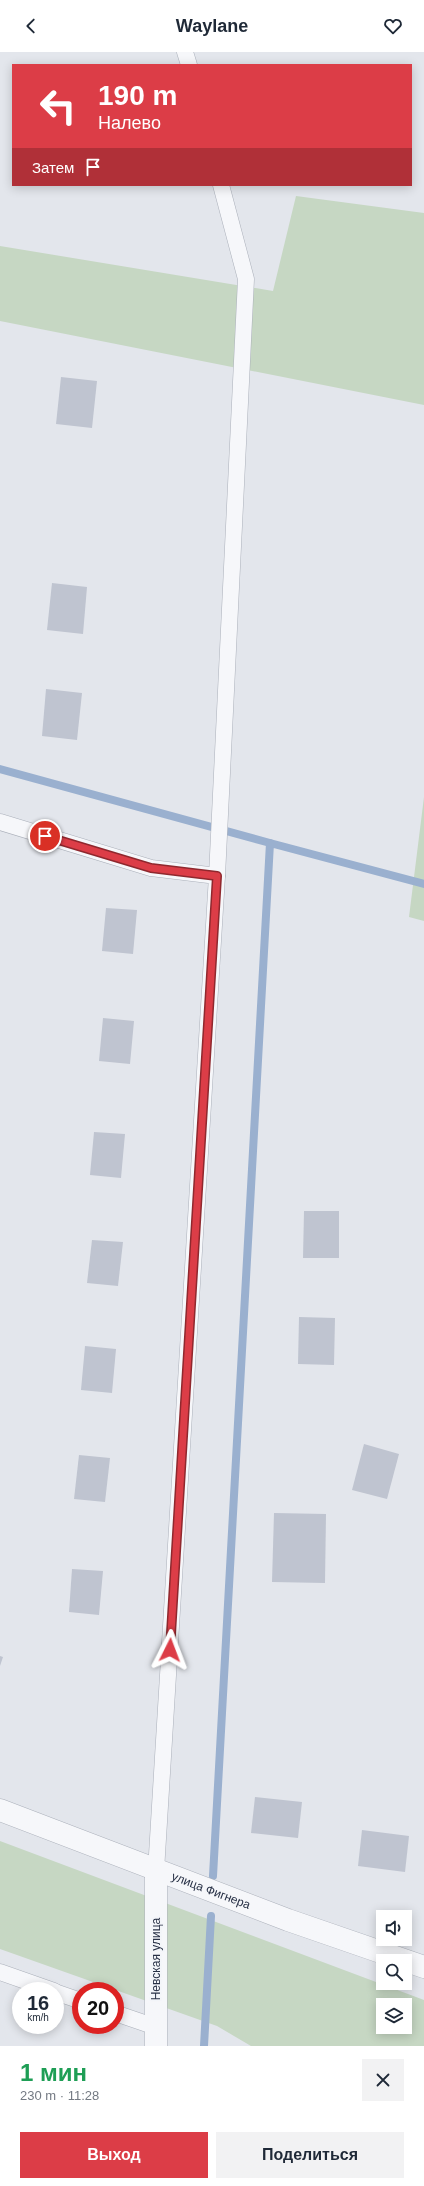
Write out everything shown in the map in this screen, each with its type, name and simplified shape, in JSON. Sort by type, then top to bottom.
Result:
[{"type":"street","name":"улица Фигнера","points":[[0,1810],[156,1871],[288,1920],[424,1967]]},
{"type":"street","name":"Невская улица","points":[[156,1871],[156,2037]]},
{"type":"lane","points":[[185,52],[189,64]]},
{"type":"lane","points":[[156,1871],[217,876],[246,279],[221,186]]},
{"type":"lane","points":[[0,822],[151,868],[217,876]]},
{"type":"lane","points":[[0,1972],[28,1982]]},
{"type":"lane","points":[[124,2018],[156,2037]]},
{"type":"green space","points":[[296,196],[424,213],[424,405],[0,321],[0,246],[273,291]]},
{"type":"green space","points":[[424,797],[424,921],[409,917]]},
{"type":"green space","points":[[0,1841],[376,1982],[376,1990],[397,1990],[424,2000],[424,2046],[251,2046],[217,2026],[124,1993],[124,1982],[93,1982],[0,1949]]},
{"type":"building","points":[[61,377],[97,381],[92,428],[56,424]]},
{"type":"building","points":[[52,583],[87,587],[83,634],[47,630]]},
{"type":"building","points":[[46,689],[82,693],[77,740],[42,736]]},
{"type":"building","points":[[106,908],[137,910],[133,954],[102,951]]},
{"type":"building","points":[[103,1018],[134,1021],[130,1064],[99,1061]]},
{"type":"building","points":[[94,1132],[125,1134],[121,1178],[90,1175]]},
{"type":"building","points":[[304,1211],[339,1211],[339,1258],[303,1258]]},
{"type":"building","points":[[92,1240],[123,1242],[118,1286],[87,1283]]},
{"type":"building","points":[[299,1317],[335,1318],[334,1365],[298,1364]]},
{"type":"building","points":[[85,1346],[116,1349],[112,1393],[81,1390]]},
{"type":"building","points":[[364,1444],[399,1454],[387,1499],[352,1490]]},
{"type":"building","points":[[79,1455],[110,1458],[105,1502],[74,1499]]},
{"type":"building","points":[[274,1513],[326,1514],[325,1583],[272,1582]]},
{"type":"building","points":[[72,1569],[103,1571],[99,1615],[69,1612]]},
{"type":"building","points":[[0,1656],[3,1657],[0,1666]]},
{"type":"building","points":[[255,1797],[302,1802],[298,1838],[251,1833]]},
{"type":"building","points":[[362,1830],[409,1836],[405,1872],[358,1866]]},
{"type":"waterway","points":[[0,769],[270,843]]},
{"type":"waterway","points":[[213,1876],[270,843],[424,884]]},
{"type":"waterway","points":[[204,2046],[211,1916]]},
{"type":"route","points":[[45,836],[151,868],[217,876],[170,1650]]}]
